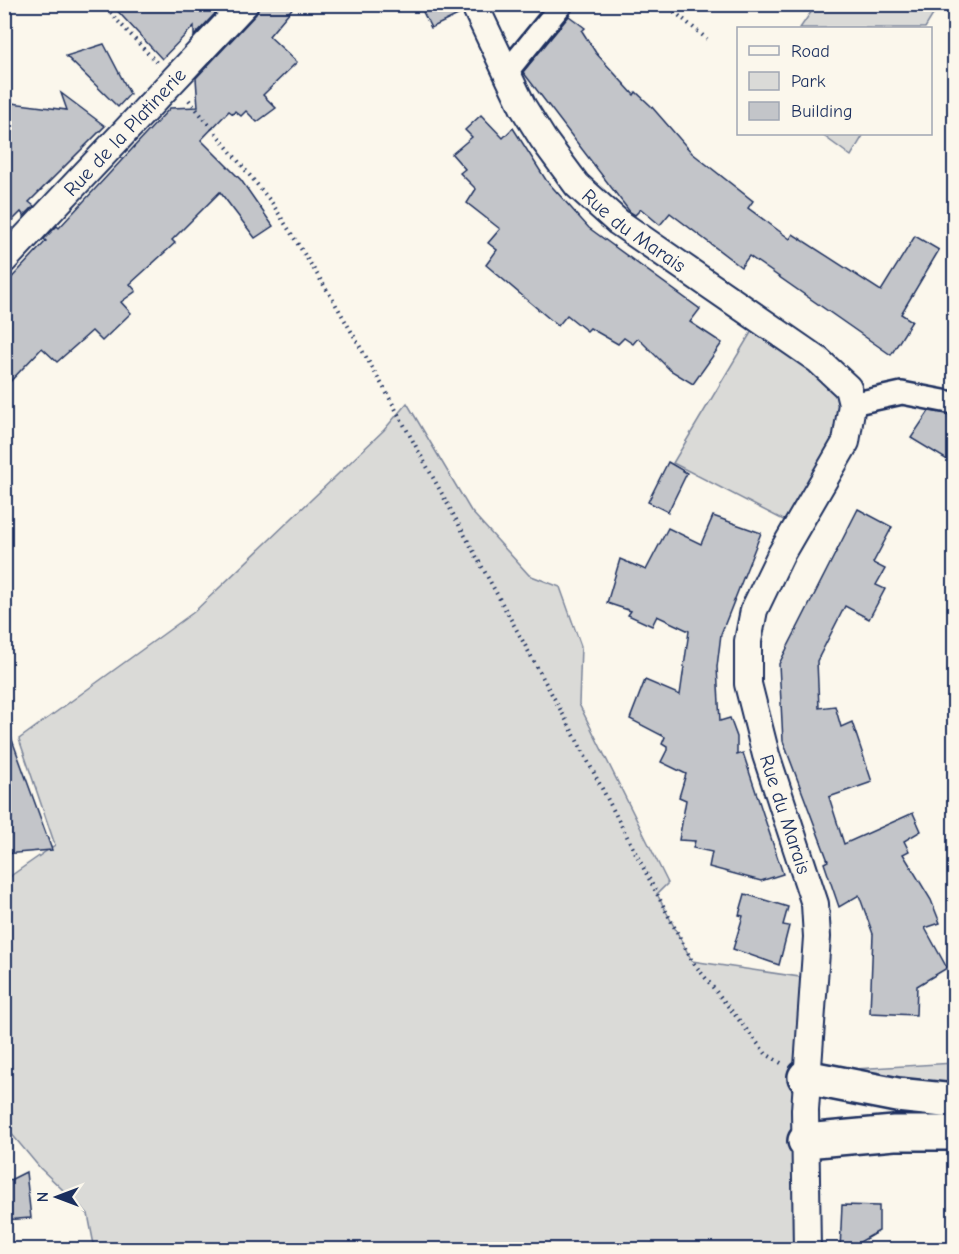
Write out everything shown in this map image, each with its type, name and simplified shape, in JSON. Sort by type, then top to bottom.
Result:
[{"type":"highway","points":[[806,1077],[897,1095],[954,1101]]},
{"type":"highway","points":[[805,1141],[894,1132],[954,1133]]},
{"type":"street","name":"Rue de la Platinerie","points":[[4,260],[245,4]]},
{"type":"street","name":"Rue du Marais","points":[[474,4],[506,73],[543,139],[577,185],[618,222],[818,360],[848,388],[852,404],[846,442],[781,554],[754,610],[748,641],[748,684],[766,755],[815,904],[817,937],[806,1077],[807,1250]]},
{"type":"street","points":[[506,73],[562,4]]},
{"type":"street","points":[[852,404],[902,393],[954,403]]},
{"type":"path","points":[[102,4],[174,81],[272,203],[332,298],[385,390],[571,729],[692,961],[766,1054],[806,1077]]},
{"type":"path","points":[[665,4],[706,39]]},
{"type":"green space","points":[[817,4],[939,5],[926,27],[801,27]]},
{"type":"green space","points":[[822,135],[863,135],[851,156]]},
{"type":"green space","points":[[759,319],[852,404],[797,527],[673,463]]},
{"type":"green space","points":[[407,403],[471,511],[529,575],[560,587],[581,646],[579,704],[668,883],[657,894],[692,961],[813,979],[807,1249],[92,1249],[94,1245],[88,1214],[40,1168],[5,1126],[4,885],[12,875],[55,845],[19,739],[194,612],[384,430]]},
{"type":"green space","points":[[954,1063],[954,1090],[891,1084],[854,1069]]},
{"type":"building","points":[[111,4],[224,4],[194,36],[194,26],[162,59]]},
{"type":"building","points":[[260,4],[296,4],[269,36],[297,62],[263,95],[276,108],[257,122],[246,111],[241,116],[235,111],[233,114],[229,111],[201,140],[241,180],[273,226],[255,238],[220,192],[172,240],[175,243],[130,284],[136,291],[121,302],[131,313],[102,341],[92,331],[57,362],[42,348],[4,388],[4,286],[46,241],[44,239],[57,226],[59,228],[170,108],[198,107],[196,78],[256,14]]},
{"type":"building","points":[[419,4],[459,4],[462,13],[431,28]]},
{"type":"building","points":[[569,16],[585,28],[582,31],[596,53],[634,95],[636,92],[651,106],[692,153],[753,201],[748,208],[790,239],[793,234],[881,291],[915,236],[939,250],[901,314],[912,321],[891,355],[749,256],[741,267],[670,213],[660,225],[641,209],[635,215],[630,212],[523,72]]},
{"type":"building","points":[[104,44],[130,94],[118,107],[66,56]]},
{"type":"building","points":[[61,93],[105,126],[29,202],[34,206],[24,216],[21,212],[4,229],[4,102],[67,110]]},
{"type":"building","points":[[481,115],[503,138],[513,128],[546,180],[589,228],[700,309],[690,322],[722,343],[693,384],[670,370],[638,338],[633,344],[624,338],[618,344],[590,328],[587,331],[567,315],[558,326],[486,265],[497,250],[488,243],[500,229],[467,203],[476,189],[460,173],[465,169],[452,154],[472,137],[465,130]]},
{"type":"building","points":[[929,411],[954,415],[954,464],[911,438]]},
{"type":"building","points":[[668,462],[687,473],[668,512],[648,502]]},
{"type":"building","points":[[858,509],[892,527],[873,563],[885,569],[876,585],[885,589],[869,619],[845,606],[817,661],[819,708],[835,706],[841,727],[852,722],[872,782],[829,797],[844,844],[913,813],[921,831],[904,841],[909,851],[903,854],[931,900],[940,923],[925,928],[947,968],[917,986],[916,1015],[870,1013],[873,934],[859,895],[839,907],[824,863],[828,861],[783,741],[779,664]]},
{"type":"building","points":[[713,516],[761,533],[721,634],[717,667],[720,721],[730,718],[737,737],[737,755],[743,753],[783,874],[761,881],[709,867],[712,852],[693,848],[695,841],[679,840],[686,800],[679,797],[686,774],[661,762],[667,750],[667,747],[662,744],[665,737],[630,719],[645,680],[680,695],[689,631],[657,616],[652,626],[628,615],[631,611],[607,603],[620,559],[646,570],[668,528],[701,544]]},
{"type":"building","points":[[4,726],[7,726],[52,850],[4,854],[4,822],[8,815],[4,802]]},
{"type":"building","points":[[745,894],[788,907],[783,925],[789,926],[779,965],[733,949],[743,916],[739,915]]},
{"type":"building","points":[[26,1172],[31,1218],[4,1220],[4,1183]]},
{"type":"building","points":[[842,1205],[879,1206],[879,1231],[846,1250],[840,1250]]}]
